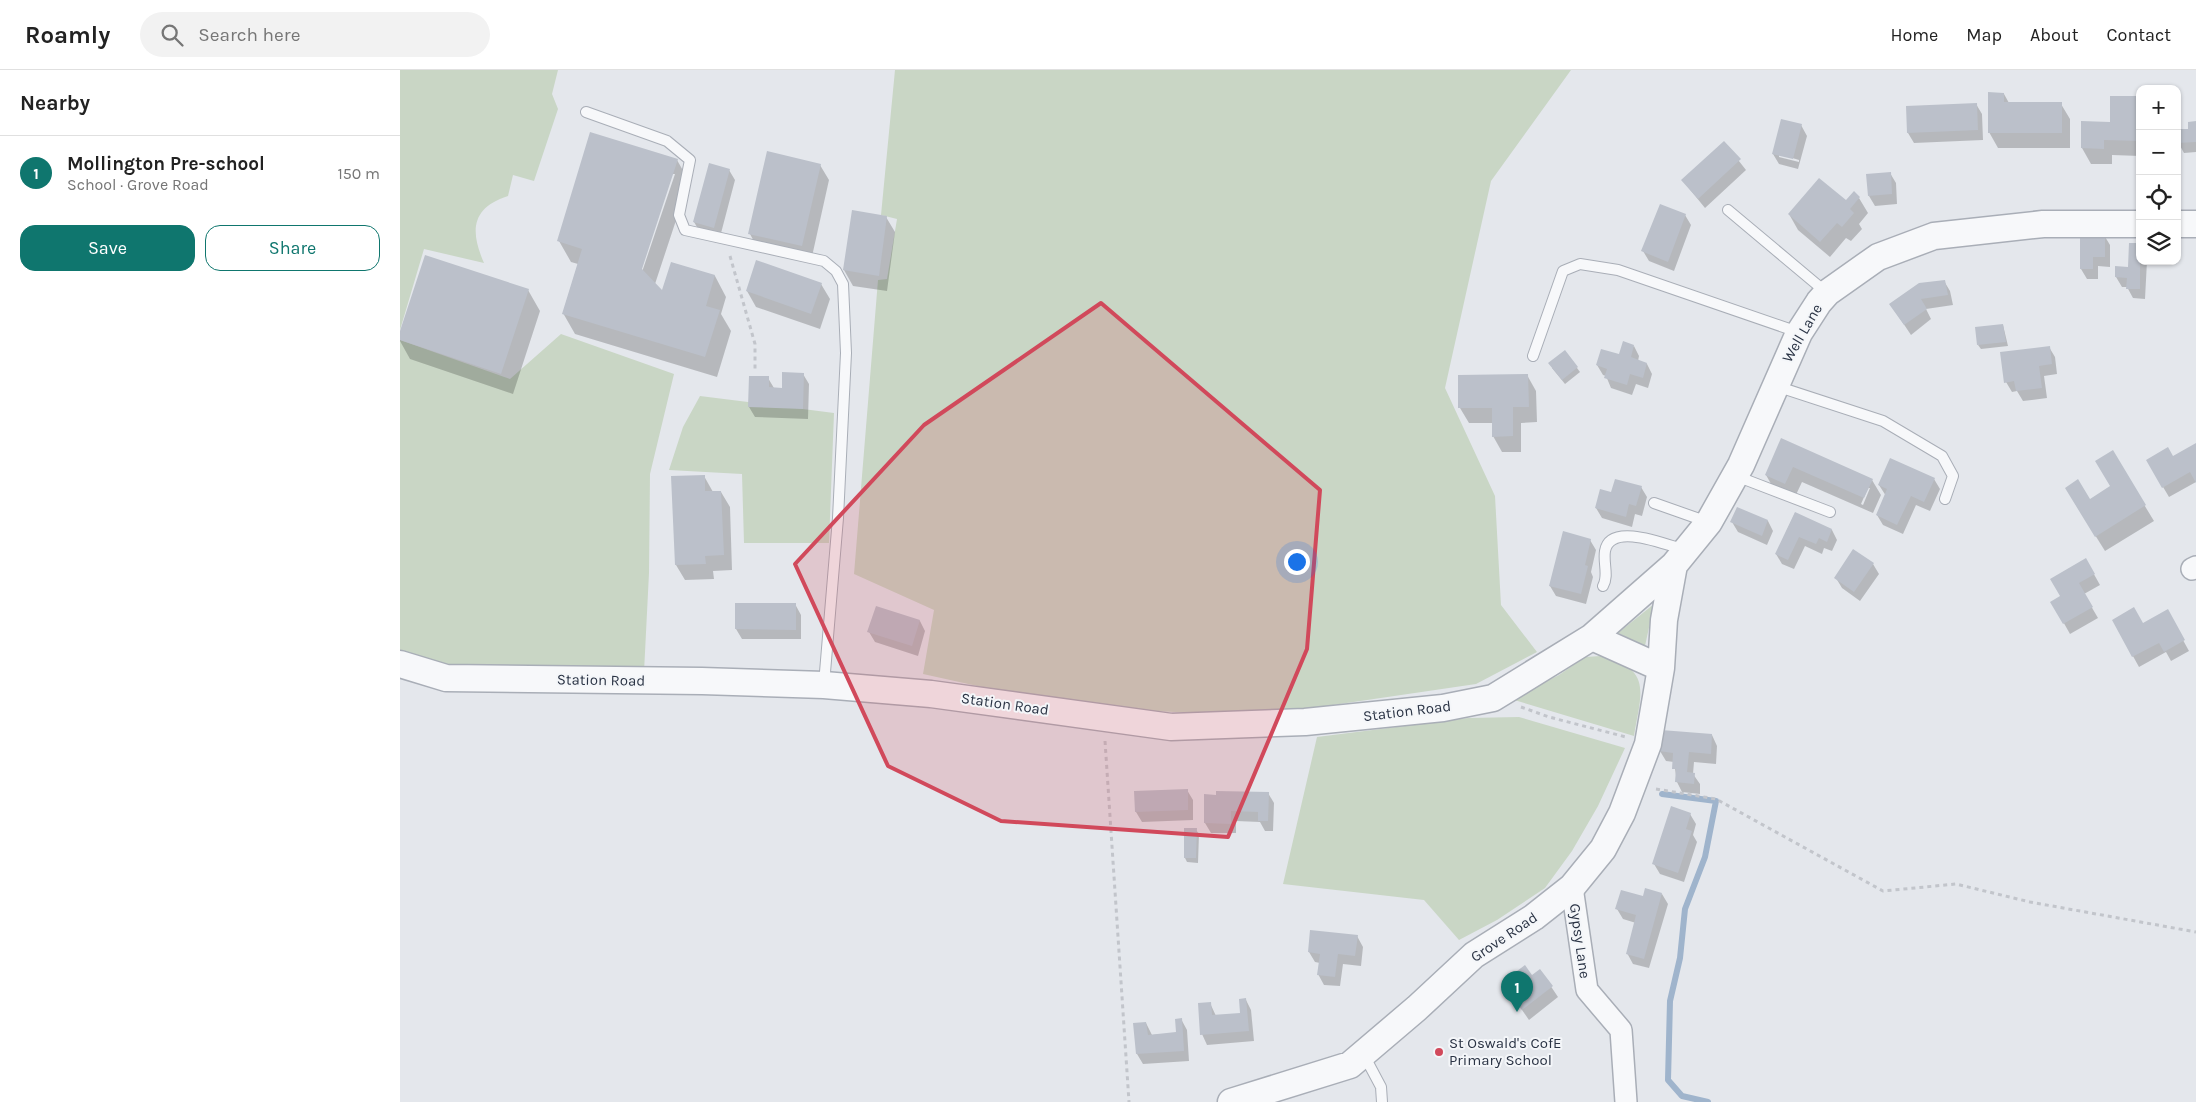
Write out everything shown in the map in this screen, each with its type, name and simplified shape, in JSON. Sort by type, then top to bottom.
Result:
[{"type":"street","name":"Well Lane","points":[[1592,637],[1680,558],[1709,522],[1735,476],[1799,333],[1827,293],[1878,257],[1934,236],[2043,224],[2136,224]]},
{"type":"street","points":[[2181,224],[2196,224]]},
{"type":"street","name":"Grove Road","points":[[1231,1102],[1258,1098],[1350,1065],[1418,1008],[1474,954],[1534,917],[1572,887],[1603,849],[1622,813],[1648,744],[1661,668],[1664,620],[1680,558]]},
{"type":"street","points":[[1592,637],[1661,668]]},
{"type":"street","name":"Station Road","points":[[400,664],[446,678],[702,681],[824,685],[931,694],[1171,728],[1305,722],[1443,708],[1493,698],[1592,637]]},
{"type":"street","name":"Gypsy Lane","points":[[1572,887],[1587,990],[1621,1030],[1626,1102]]},
{"type":"lane","points":[[586,112],[667,141],[690,160],[679,215],[685,230],[824,261],[836,271],[843,284],[846,353],[838,518],[824,685]]},
{"type":"lane","points":[[1728,210],[1827,293]]},
{"type":"lane","points":[[1532,356],[1563,271],[1580,264],[1618,270],[1799,333]]},
{"type":"lane","points":[[1775,386],[1883,421],[1942,456],[1953,476],[1945,498]]},
{"type":"lane","points":[[1735,476],[1830,512]]},
{"type":"lane","points":[[1654,503],[1709,522]]},
{"type":"lane","points":[[1603,586],[1606,581],[1605,549],[1611,540],[1624,535],[1638,536],[1680,558]]},
{"type":"lane","points":[[1364,1054],[1380,1087],[1382,1102]]},
{"type":"path","points":[[732,240],[728,250],[755,344],[755,370]]},
{"type":"path","points":[[1493,698],[1549,717],[1648,744]]},
{"type":"path","points":[[1112,719],[1104,744],[1129,1102]]},
{"type":"path","points":[[1634,784],[1716,799],[1882,891],[1956,884],[2030,902],[2196,932]]},
{"type":"highlighted area","points":[[1101,303],[1320,490],[1307,649],[1228,837],[1001,821],[888,766],[795,564],[924,425]]},
{"type":"green space","points":[[400,70],[558,70],[552,94],[558,109],[534,181],[513,175],[508,196],[496,201],[480,214],[476,231],[479,251],[484,263],[424,249],[400,330]]},
{"type":"green space","points":[[895,70],[1571,70],[1491,181],[1445,388],[1495,496],[1501,605],[1537,652],[1476,684],[1258,716],[1092,708],[1018,695],[923,674],[934,610],[854,574],[878,280],[887,279],[897,219],[881,215]]},
{"type":"green space","points":[[561,334],[674,374],[650,474],[649,573],[644,672],[457,668],[400,651],[400,340],[510,379]]},
{"type":"green space","points":[[700,396],[834,413],[829,543],[744,543],[742,474],[669,470],[683,427]]},
{"type":"green space","points":[[1654,604],[1645,646],[1618,633]]},
{"type":"green space","points":[[1601,656],[1618,661],[1629,668],[1636,676],[1640,685],[1639,707],[1634,736],[1511,699],[1559,675],[1585,657]]},
{"type":"green space","points":[[1519,717],[1625,748],[1598,806],[1572,851],[1545,888],[1497,920],[1459,940],[1424,900],[1283,884],[1317,737],[1468,718]]},
{"type":"building","points":[[1988,92],[2004,93],[2004,102],[2062,102],[2062,133],[1988,133]]},
{"type":"building","points":[[2110,96],[2136,96],[2136,141],[2104,140],[2104,149],[2081,148],[2081,121],[2110,122]]},
{"type":"building","points":[[1977,103],[1978,130],[1907,133],[1906,106]]},
{"type":"building","points":[[1781,119],[1802,124],[1793,159],[1772,154]]},
{"type":"building","points":[[2196,121],[2196,142],[2181,143],[2181,129],[2188,129],[2188,122]]},
{"type":"building","points":[[590,132],[678,159],[642,269],[662,290],[671,262],[715,275],[706,306],[720,310],[705,357],[562,314],[582,249],[557,241]]},
{"type":"building","points":[[1724,141],[1741,159],[1698,199],[1681,180]]},
{"type":"building","points":[[767,151],[821,164],[802,246],[748,234]]},
{"type":"building","points":[[709,163],[730,169],[714,228],[693,222]]},
{"type":"building","points":[[1891,172],[1892,194],[1868,196],[1866,174]]},
{"type":"building","points":[[1819,178],[1846,200],[1854,191],[1860,197],[1850,209],[1854,213],[1842,227],[1837,223],[1820,242],[1788,214]]},
{"type":"building","points":[[1660,204],[1686,214],[1668,262],[1641,251]]},
{"type":"building","points":[[852,210],[887,216],[879,276],[843,270]]},
{"type":"building","points":[[2080,233],[2105,234],[2105,257],[2093,257],[2093,269],[2080,269]]},
{"type":"building","points":[[2129,243],[2136,243],[2136,265],[2140,265],[2140,289],[2126,289],[2127,278],[2115,277],[2115,266],[2128,267]]},
{"type":"building","points":[[425,255],[529,289],[501,374],[400,340],[400,331]]},
{"type":"building","points":[[756,260],[822,283],[811,314],[746,291]]},
{"type":"building","points":[[1945,280],[1948,295],[1921,299],[1927,309],[1904,325],[1889,304],[1919,283]]},
{"type":"building","points":[[2003,324],[2006,342],[1977,345],[1975,327]]},
{"type":"building","points":[[1623,341],[1634,345],[1631,357],[1647,363],[1643,378],[1630,374],[1627,385],[1604,378],[1607,369],[1596,365],[1601,349],[1619,354]]},
{"type":"building","points":[[2050,346],[2052,364],[2039,366],[2042,388],[2016,391],[2014,381],[2004,383],[2000,352]]},
{"type":"building","points":[[1565,350],[1578,367],[1562,380],[1548,363]]},
{"type":"building","points":[[782,372],[804,373],[803,409],[748,407],[749,376],[769,376],[769,387],[782,388]]},
{"type":"building","points":[[1528,374],[1529,407],[1513,407],[1513,436],[1492,437],[1492,408],[1458,408],[1458,375]]},
{"type":"building","points":[[1781,438],[1873,479],[1864,498],[1793,467],[1785,484],[1765,475]]},
{"type":"building","points":[[2196,443],[2196,483],[2190,472],[2162,488],[2146,460],[2168,447],[2173,456]]},
{"type":"building","points":[[2113,450],[2146,505],[2095,537],[2065,488],[2078,479],[2090,499],[2110,486],[2095,461]]},
{"type":"building","points":[[1890,458],[1935,478],[1924,502],[1911,496],[1897,525],[1876,515],[1887,489],[1878,485]]},
{"type":"building","points":[[705,475],[705,491],[721,491],[724,555],[705,556],[706,564],[675,565],[671,476]]},
{"type":"building","points":[[1615,479],[1642,486],[1636,506],[1629,504],[1626,517],[1595,508],[1600,489],[1611,492]]},
{"type":"building","points":[[1737,507],[1768,520],[1762,536],[1730,522]]},
{"type":"building","points":[[1795,512],[1832,529],[1827,542],[1819,538],[1816,544],[1799,537],[1788,560],[1775,554]]},
{"type":"building","points":[[1563,531],[1591,539],[1585,565],[1588,566],[1581,594],[1549,586]]},
{"type":"building","points":[[1853,549],[1874,563],[1854,592],[1834,578]]},
{"type":"building","points":[[2086,558],[2095,574],[2079,583],[2093,607],[2063,624],[2050,602],[2060,596],[2050,579]]},
{"type":"building","points":[[735,603],[796,603],[796,630],[735,629]]},
{"type":"building","points":[[876,606],[920,620],[912,646],[867,632]]},
{"type":"building","points":[[2134,607],[2143,623],[2168,609],[2185,640],[2164,652],[2159,643],[2132,657],[2112,620]]},
{"type":"building","points":[[1661,730],[1712,734],[1711,754],[1689,752],[1687,772],[1695,773],[1694,784],[1675,782],[1676,769],[1672,769],[1673,753],[1659,751]]},
{"type":"building","points":[[1188,789],[1188,810],[1135,812],[1134,791]]},
{"type":"building","points":[[1216,791],[1269,792],[1268,821],[1258,821],[1258,812],[1231,811],[1231,824],[1204,823],[1204,794],[1216,795]]},
{"type":"building","points":[[1671,806],[1691,813],[1686,829],[1692,831],[1678,873],[1652,864]]},
{"type":"building","points":[[1184,828],[1197,828],[1196,858],[1184,858]]},
{"type":"building","points":[[1645,888],[1662,893],[1644,959],[1626,954],[1636,915],[1615,909],[1621,890],[1643,896]]},
{"type":"building","points":[[1310,930],[1358,935],[1355,956],[1338,954],[1335,977],[1317,975],[1320,954],[1308,952]]},
{"type":"building","points":[[1525,965],[1532,975],[1540,969],[1553,986],[1522,1010],[1509,994],[1521,984],[1513,974]]},
{"type":"building","points":[[1246,998],[1249,1031],[1200,1035],[1198,1003],[1211,1002],[1212,1015],[1240,1013],[1239,999]]},
{"type":"building","points":[[1182,1018],[1184,1051],[1136,1054],[1133,1023],[1146,1022],[1148,1035],[1176,1032],[1175,1019]]},
{"type":"waterway","points":[[1662,794],[1716,801],[1705,857],[1685,909],[1680,958],[1670,1001],[1668,1080],[1682,1096],[1708,1102]]},
{"type":"place","name":"Mollington Pre-school","points":[[1517,1012]]},
{"type":"place","name":"St Oswald's CofE Primary School","points":[[1439,1052]]}]
